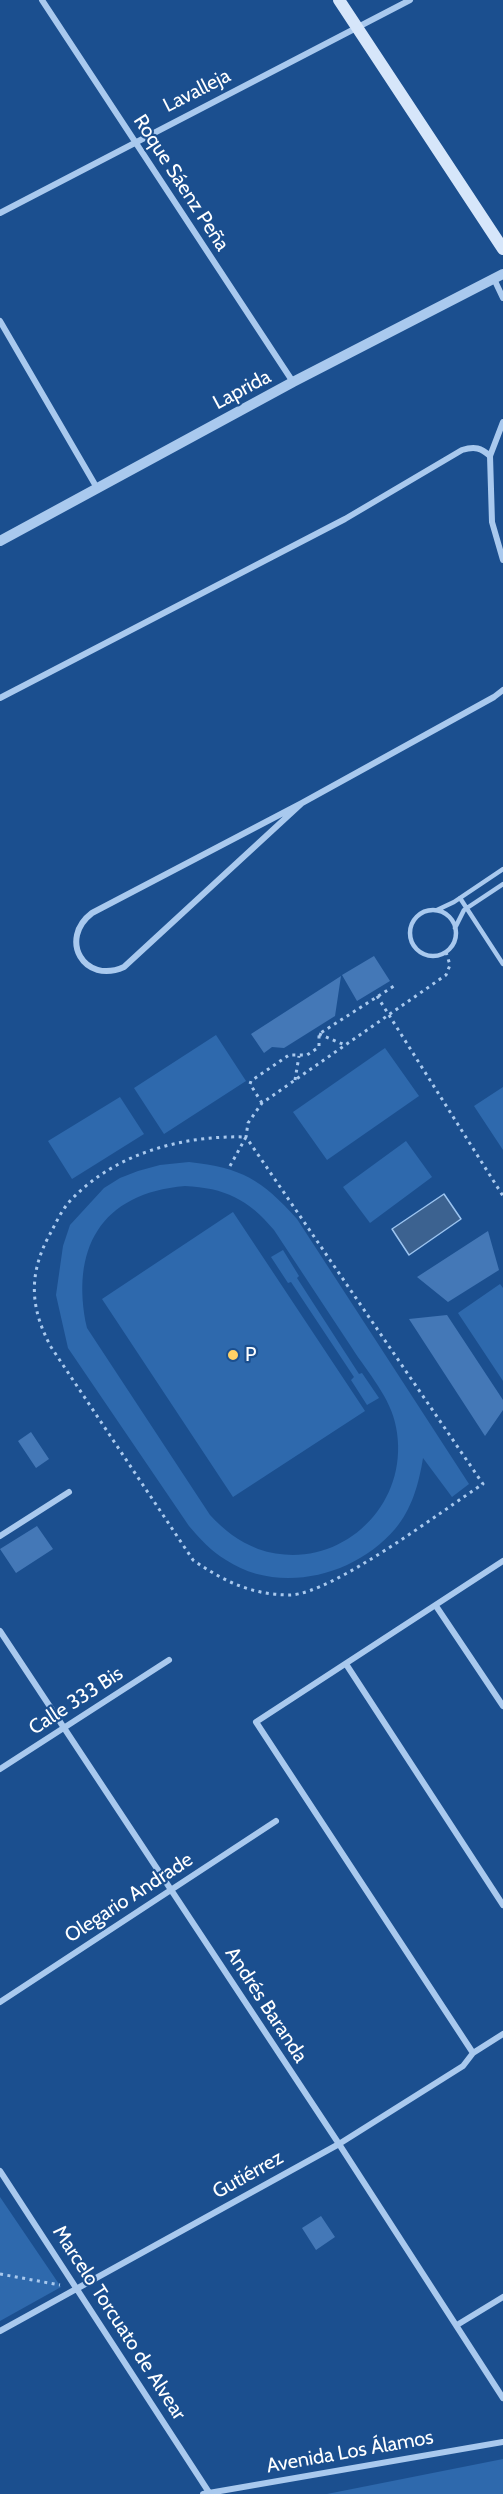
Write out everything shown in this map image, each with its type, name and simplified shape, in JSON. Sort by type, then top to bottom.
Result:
[{"type":"main road","points":[[339,0],[503,249]]},
{"type":"street","name":"Roque Sáenz Peña","points":[[42,0],[293,382]]},
{"type":"street","name":"Lavalleja","points":[[0,213],[410,0]]},
{"type":"street","name":"Laprida","points":[[0,541],[293,382],[498,276]]},
{"type":"street","points":[[498,276],[503,298]]},
{"type":"street","points":[[0,321],[97,488]]},
{"type":"street","points":[[503,422],[490,456],[492,522],[503,560]]},
{"type":"street","points":[[0,698],[345,519],[462,450],[472,447],[481,449],[490,456]]},
{"type":"street","points":[[302,803],[124,967],[113,972],[103,972],[90,968],[81,958],[76,947],[76,936],[80,926],[92,913],[302,803],[503,690]]},
{"type":"street","points":[[0,1536],[69,1492]]},
{"type":"street","points":[[473,2053],[256,1722],[503,1561]]},
{"type":"street","points":[[436,1606],[503,1706]]},
{"type":"street","name":"Andrés Baranda","points":[[0,1630],[339,2144],[503,2398]]},
{"type":"street","name":"Calle 333 Bis","points":[[0,1769],[169,1660]]},
{"type":"street","points":[[346,1664],[503,1905]]},
{"type":"street","name":"Olegario Andrade","points":[[0,2002],[276,1821]]},
{"type":"street","name":"Gutiérrez","points":[[0,2331],[339,2144],[463,2066],[473,2053],[503,2034]]},
{"type":"street","name":"Marcelo Torcuato de Alvear","points":[[0,2171],[207,2494]]},
{"type":"street","points":[[457,2325],[503,2297]]},
{"type":"street","name":"Avenida Los Álamos","points":[[207,2494],[503,2442]]},
{"type":"lane","points":[[503,869],[460,898],[417,917],[410,929],[415,948],[426,956],[446,952],[454,941],[455,928],[461,915],[503,884]]},
{"type":"lane","points":[[460,898],[503,964]]},
{"type":"lane","points":[[435,910],[448,916],[455,928]]},
{"type":"path","points":[[230,1166],[246,1137],[248,1122],[262,1103],[446,975],[450,964],[446,952]]},
{"type":"path","points":[[319,1034],[394,986]]},
{"type":"path","points":[[377,996],[503,1196]]},
{"type":"path","points":[[319,1034],[345,1045]]},
{"type":"path","points":[[262,1103],[250,1084],[251,1081],[289,1055],[307,1055],[319,1047],[319,1034]]},
{"type":"path","points":[[295,1080],[299,1056]]},
{"type":"path","points":[[220,1136],[246,1137],[483,1484],[375,1556],[311,1591],[292,1595],[237,1586],[193,1560],[51,1347],[37,1316],[33,1291],[44,1244],[60,1216],[70,1201],[108,1169],[144,1153],[182,1142],[220,1136]]},
{"type":"path","points":[[0,2274],[77,2288]]},
{"type":"shaded area","points":[[216,1035],[246,1081],[164,1134],[134,1088]]},
{"type":"shaded area","points":[[385,1048],[419,1096],[327,1160],[293,1112]]},
{"type":"shaded area","points":[[503,1087],[503,1150],[474,1106]]},
{"type":"shaded area","points":[[120,1097],[144,1134],[72,1179],[48,1141]]},
{"type":"shaded area","points":[[406,1141],[432,1177],[370,1223],[343,1187]]},
{"type":"shaded area","points":[[189,1162],[237,1172],[261,1185],[284,1205],[297,1219],[469,1484],[452,1497],[423,1458],[414,1495],[395,1529],[359,1559],[338,1569],[315,1575],[292,1578],[269,1577],[247,1571],[226,1560],[202,1540],[189,1526],[68,1348],[56,1295],[63,1246],[70,1225],[104,1188],[120,1178],[160,1165]],"holes":[[[185,1186],[199,1187],[235,1197],[255,1210],[274,1230],[378,1386],[393,1416],[398,1456],[392,1484],[380,1508],[362,1528],[340,1543],[315,1553],[287,1555],[258,1549],[238,1539],[215,1520],[87,1328],[83,1300],[83,1274],[88,1251],[98,1230],[112,1213],[131,1200],[156,1191]]]},
{"type":"shaded area","points":[[444,1194],[461,1219],[409,1255],[392,1229]]},
{"type":"shaded area","name":"P","points":[[233,1212],[365,1411],[233,1497],[102,1299]]},
{"type":"shaded area","points":[[283,1250],[299,1276],[297,1278],[359,1374],[362,1373],[379,1398],[367,1405],[351,1380],[354,1377],[291,1282],[288,1283],[271,1257]]},
{"type":"shaded area","points":[[500,1284],[503,1288],[503,1381],[458,1313]]},
{"type":"shaded area","points":[[0,2197],[61,2287],[0,2321]]},
{"type":"shaded area","points":[[503,2459],[503,2494],[327,2494]]},
{"type":"building","points":[[374,956],[390,981],[357,1001],[342,975]]},
{"type":"building","points":[[341,976],[335,1016],[284,1048],[272,1047],[264,1053],[251,1034]]},
{"type":"building","points":[[488,1231],[499,1270],[448,1302],[417,1277]]},
{"type":"building","points":[[447,1315],[503,1400],[503,1410],[485,1436],[409,1319]]},
{"type":"building","points":[[31,1432],[49,1459],[36,1468],[18,1441]]},
{"type":"building","points":[[37,1526],[53,1549],[16,1573],[0,1549]]},
{"type":"building","points":[[321,2216],[335,2237],[316,2250],[302,2228]]},
{"type":"place","name":"P","points":[[233,1355]]}]
